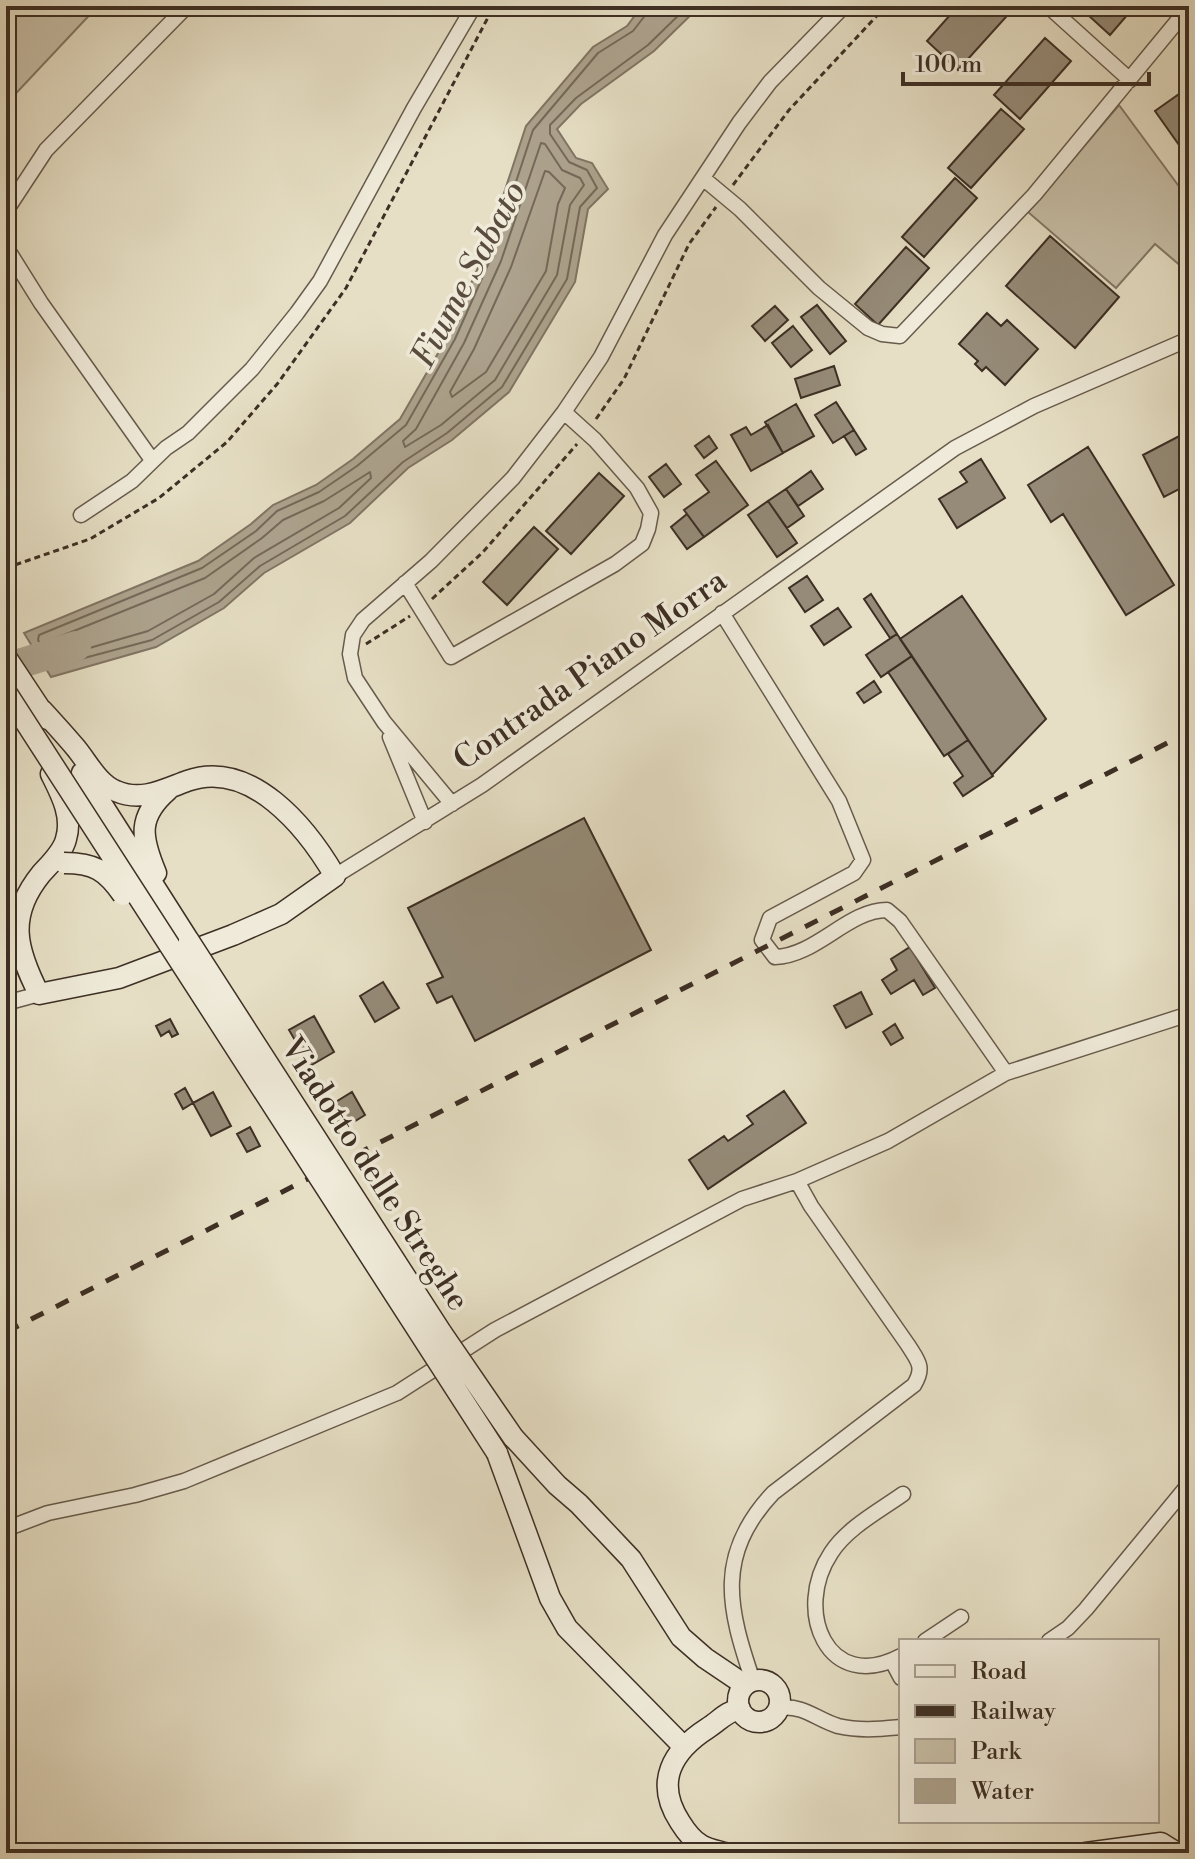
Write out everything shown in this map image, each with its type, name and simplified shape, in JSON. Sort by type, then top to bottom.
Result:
[{"type":"main road","points":[[6,657],[189,941]]},
{"type":"main road","points":[[6,692],[497,1453],[550,1598],[567,1628],[684,1747]]},
{"type":"main road","points":[[18,710],[67,809],[66,840],[61,858],[43,872],[27,891],[18,917],[19,945],[39,994]]},
{"type":"main road","points":[[42,710],[99,778],[114,791],[137,796],[159,794],[190,780],[219,778],[246,783],[290,815],[320,850],[335,876]]},
{"type":"main road","points":[[159,794],[146,817],[143,832],[148,853],[189,941]]},
{"type":"main road","points":[[61,858],[100,870],[111,878],[152,937],[189,979]]},
{"type":"main road","name":"Contrada Piano Morra","points":[[39,994],[119,978],[233,935],[281,914],[335,876]]},
{"type":"main road","name":"Viadotto delle Streghe","points":[[189,941],[449,1344],[513,1437],[557,1485],[611,1535],[631,1559],[681,1637],[705,1658],[749,1683]]},
{"type":"main road","points":[[766,1681],[776,1689],[779,1708],[770,1719],[756,1721],[740,1709],[739,1696],[749,1683],[766,1681]]},
{"type":"main road","points":[[725,1853],[701,1845],[686,1831],[669,1805],[668,1779],[674,1758],[693,1737],[731,1711],[740,1709]]},
{"type":"main road","points":[[1086,1853],[1161,1843],[1177,1853]]},
{"type":"street","points":[[6,211],[46,150],[187,6]]},
{"type":"street","points":[[81,515],[132,481],[152,460],[188,433],[252,369],[320,281],[414,108],[474,6]]},
{"type":"street","points":[[452,804],[384,722],[355,678],[350,654],[353,635],[363,620],[513,478],[564,412],[601,357],[665,235],[739,123],[770,82],[844,6]]},
{"type":"street","points":[[1048,6],[1130,80]]},
{"type":"street","points":[[704,179],[819,288],[868,328],[882,334],[900,336],[1034,195],[1189,7]]},
{"type":"street","points":[[6,247],[59,329],[152,460]]},
{"type":"street","name":"Contrada Piano Morra","points":[[335,876],[452,804],[955,448],[1034,406],[1189,339]]},
{"type":"street","points":[[405,583],[451,657],[615,564],[642,544],[651,513],[637,488],[564,412]]},
{"type":"street","points":[[722,613],[839,801],[863,860],[854,873],[770,918],[762,940],[765,947],[775,957],[787,957],[874,910],[887,910],[900,921],[1006,1073]]},
{"type":"street","points":[[384,722],[425,822]]},
{"type":"street","name":"Contrada Piano Morra","points":[[6,1003],[39,994]]},
{"type":"street","points":[[6,1529],[48,1513],[135,1495],[184,1481],[397,1393],[495,1330],[742,1199],[797,1181],[888,1141],[1006,1073],[1189,1014]]},
{"type":"street","points":[[749,1683],[732,1613],[730,1583],[745,1531],[758,1509],[773,1493],[914,1385],[920,1374],[919,1362],[797,1181]]},
{"type":"street","points":[[1052,1639],[1086,1609],[1189,1484]]},
{"type":"street","points":[[897,1658],[875,1665],[858,1664],[835,1656],[822,1641],[815,1612],[815,1594],[820,1574],[841,1539],[903,1494]]},
{"type":"street","points":[[928,1639],[961,1617]]},
{"type":"street","points":[[779,1708],[795,1706],[835,1725],[864,1731],[899,1727]]},
{"type":"path","points":[[367,644],[421,609],[483,552],[587,433],[624,379],[689,244],[789,110],[886,6]]},
{"type":"green space","points":[[6,6],[98,6],[6,104]]},
{"type":"green space","points":[[1119,105],[1189,200],[1189,273],[1155,244],[1116,288],[1028,212]]},
{"type":"water","points":[[642,6],[700,6],[654,51],[581,104],[557,129],[576,158],[592,163],[608,189],[588,209],[575,282],[509,392],[452,440],[408,468],[350,523],[264,573],[224,608],[156,647],[51,677],[24,633],[198,561],[273,505],[316,485],[353,459],[400,419],[448,336],[484,254],[526,126],[593,47],[627,26]]},
{"type":"building","points":[[958,6],[1015,7],[958,70],[927,41]]},
{"type":"building","points":[[1096,6],[1135,6],[1110,35],[1088,15]]},
{"type":"building","points":[[1045,38],[1071,61],[1020,119],[994,95]]},
{"type":"building","points":[[1189,87],[1189,159],[1155,111]]},
{"type":"building","points":[[1001,109],[1024,129],[971,188],[948,168]]},
{"type":"building","points":[[955,178],[977,198],[924,257],[902,237]]},
{"type":"building","points":[[1050,236],[1119,297],[1075,348],[1006,286]]},
{"type":"building","points":[[906,247],[929,268],[878,325],[855,304]]},
{"type":"building","points":[[817,305],[846,341],[830,354],[801,317]]},
{"type":"building","points":[[775,306],[788,320],[765,341],[752,326]]},
{"type":"building","points":[[987,313],[1001,326],[1007,320],[1038,349],[1005,385],[986,367],[982,371],[975,364],[978,361],[959,344]]},
{"type":"building","points":[[793,326],[812,350],[791,367],[772,343]]},
{"type":"building","points":[[834,366],[840,385],[801,398],[795,379]]},
{"type":"building","points":[[836,402],[854,430],[833,443],[815,415]]},
{"type":"building","points":[[796,404],[814,436],[783,453],[765,422]]},
{"type":"building","points":[[768,425],[783,453],[751,471],[731,435],[746,427],[751,435]]},
{"type":"building","points":[[854,430],[866,449],[856,455],[844,436]]},
{"type":"building","points":[[1189,431],[1189,484],[1164,497],[1143,455]]},
{"type":"building","points":[[709,436],[717,448],[704,458],[695,446]]},
{"type":"building","points":[[1088,447],[1174,585],[1126,615],[1063,514],[1051,522],[1028,485]]},
{"type":"building","points":[[981,459],[1005,498],[957,528],[939,499],[967,482],[960,472]]},
{"type":"building","points":[[716,461],[748,505],[704,537],[684,510],[709,492],[696,475]]},
{"type":"building","points":[[666,464],[681,484],[664,497],[649,477]]},
{"type":"building","points":[[811,471],[823,489],[798,506],[786,489]]},
{"type":"building","points":[[599,473],[624,496],[571,554],[546,531]]},
{"type":"building","points":[[786,489],[804,516],[787,528],[768,501]]},
{"type":"building","points":[[768,501],[797,543],[777,557],[748,515]]},
{"type":"building","points":[[687,514],[704,537],[687,549],[671,527]]},
{"type":"building","points":[[534,527],[558,549],[507,605],[483,582]]},
{"type":"building","points":[[807,576],[823,600],[805,612],[789,588]]},
{"type":"building","points":[[871,594],[897,634],[890,638],[864,599]]},
{"type":"building","points":[[962,596],[1046,719],[992,775],[900,639]]},
{"type":"building","points":[[838,608],[851,627],[824,645],[811,626]]},
{"type":"building","points":[[897,634],[912,656],[881,677],[866,655]]},
{"type":"building","points":[[912,656],[968,740],[944,756],[888,672]]},
{"type":"building","points":[[874,681],[881,692],[864,703],[857,693]]},
{"type":"building","points":[[968,740],[993,776],[963,796],[954,783],[963,776],[948,754]]},
{"type":"building","points":[[584,818],[651,950],[475,1041],[452,996],[437,1003],[427,984],[443,977],[408,908]]},
{"type":"building","points":[[910,947],[935,988],[923,995],[914,980],[891,994],[882,980],[897,970],[891,959]]},
{"type":"building","points":[[383,982],[399,1008],[375,1022],[360,996]]},
{"type":"building","points":[[861,992],[872,1014],[846,1028],[834,1006]]},
{"type":"building","points":[[314,1016],[334,1052],[310,1066],[289,1030]]},
{"type":"building","points":[[170,1019],[178,1034],[172,1037],[169,1031],[161,1036],[156,1026]]},
{"type":"building","points":[[895,1024],[903,1038],[891,1045],[883,1032]]},
{"type":"building","points":[[185,1088],[193,1103],[183,1109],[175,1094]]},
{"type":"building","points":[[784,1091],[806,1123],[708,1189],[689,1160],[724,1136],[728,1141],[753,1124],[747,1116]]},
{"type":"building","points":[[213,1092],[231,1126],[211,1136],[193,1103]]},
{"type":"building","points":[[352,1092],[365,1115],[347,1126],[334,1103]]},
{"type":"building","points":[[338,1111],[347,1126],[341,1129],[332,1115]]},
{"type":"building","points":[[250,1127],[260,1146],[247,1152],[237,1134]]},
{"type":"waterway","name":"Fiume Sabato","points":[[6,668],[76,646]]},
{"type":"railway","points":[[6,1332],[1189,732]]}]
